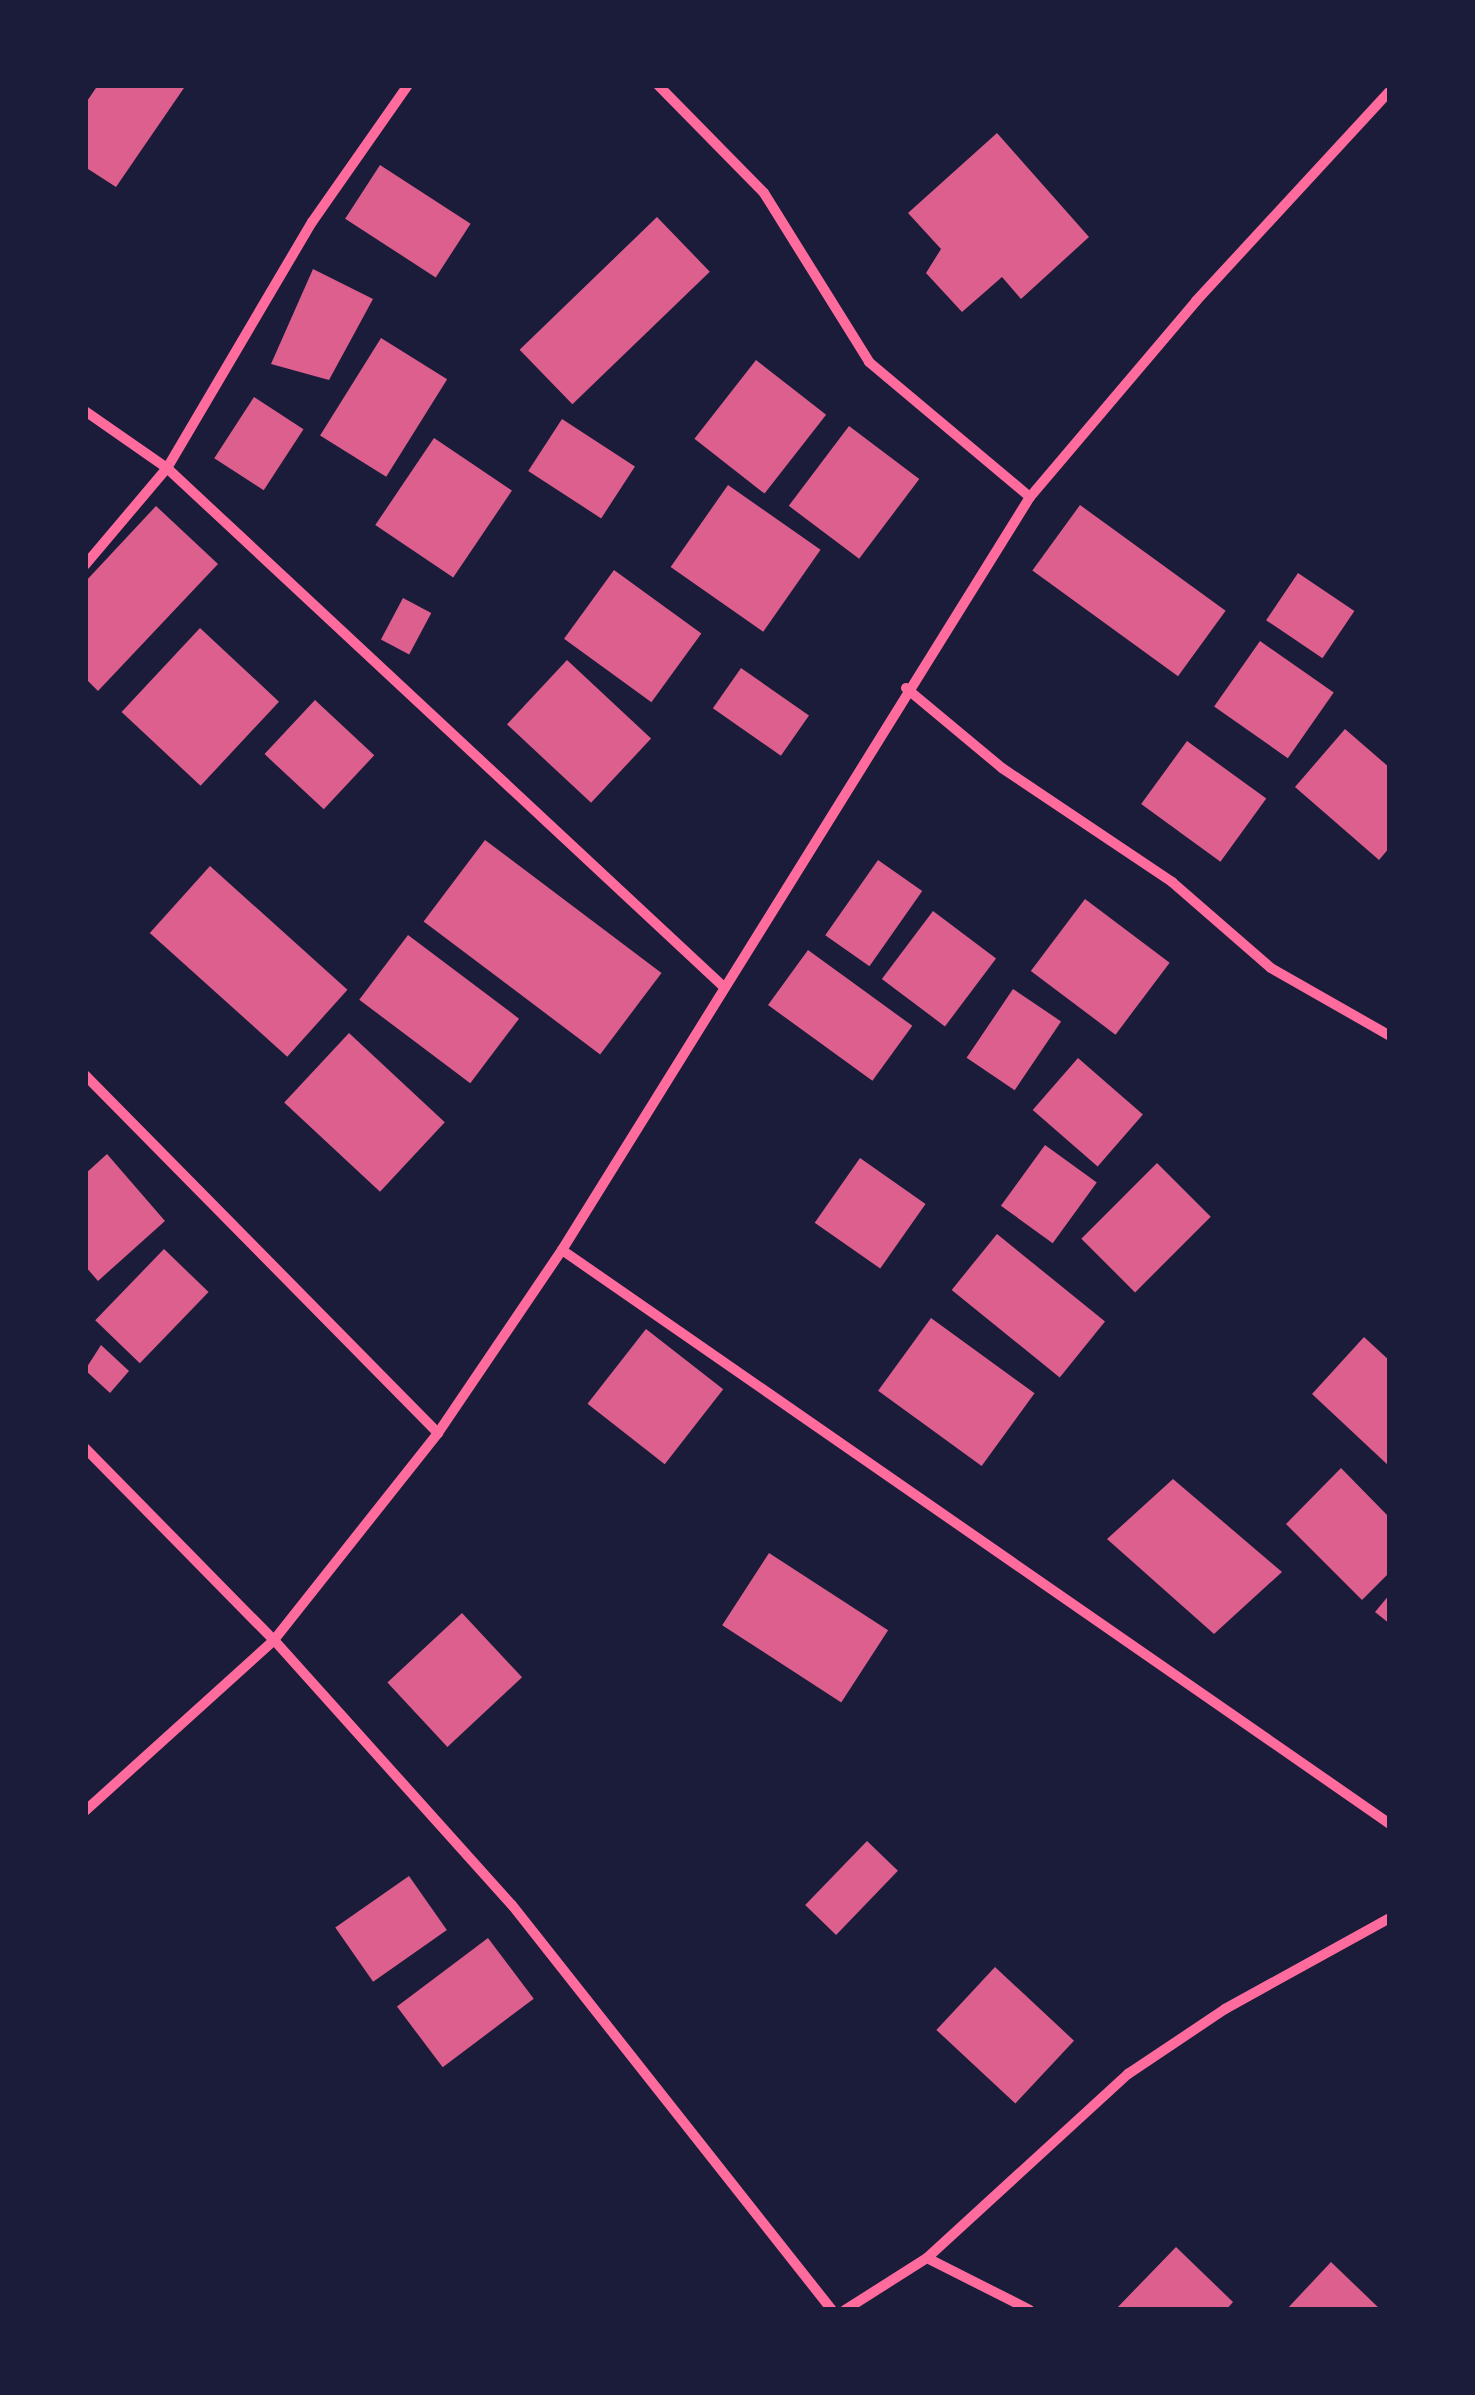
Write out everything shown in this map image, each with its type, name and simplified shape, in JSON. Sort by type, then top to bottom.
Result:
[{"type":"street","points":[[85,565],[167,468],[312,222],[408,85]]},
{"type":"street","points":[[658,85],[764,192],[869,362],[1030,497]]},
{"type":"street","points":[[85,1812],[274,1640],[438,1433],[562,1250],[906,688],[1030,497],[1196,301],[1390,91]]},
{"type":"street","points":[[85,411],[167,468],[724,987]]},
{"type":"street","points":[[906,688],[1018,779],[1172,882],[1271,968],[1390,1036]]},
{"type":"street","points":[[85,1076],[438,1433]]},
{"type":"street","points":[[562,1250],[1390,1824]]},
{"type":"street","points":[[85,1448],[274,1640],[512,1905],[832,2310]]},
{"type":"street","points":[[845,2310],[927,2258],[1128,2074],[1226,2009],[1390,1918]]},
{"type":"street","points":[[927,2258],[1030,2310]]},
{"type":"building","points":[[98,85],[186,85],[116,187],[85,167],[85,104]]},
{"type":"building","points":[[997,133],[1089,237],[1021,299],[1002,277],[962,312],[926,273],[941,249],[908,213]]},
{"type":"building","points":[[380,165],[471,224],[436,277],[345,219]]},
{"type":"building","points":[[657,217],[710,272],[572,404],[520,350]]},
{"type":"building","points":[[313,269],[373,299],[329,380],[271,364]]},
{"type":"building","points":[[381,338],[447,379],[386,477],[320,436]]},
{"type":"building","points":[[756,360],[826,415],[765,494],[694,439]]},
{"type":"building","points":[[254,397],[303,429],[264,490],[214,458]]},
{"type":"building","points":[[562,419],[635,466],[601,518],[528,471]]},
{"type":"building","points":[[849,426],[919,479],[859,559],[789,506]]},
{"type":"building","points":[[434,438],[512,491],[453,578],[375,525]]},
{"type":"building","points":[[728,485],[821,550],[763,632],[671,567]]},
{"type":"building","points":[[1080,505],[1226,611],[1178,676],[1032,571]]},
{"type":"building","points":[[156,506],[218,564],[98,691],[85,678],[85,582]]},
{"type":"building","points":[[614,570],[701,633],[651,702],[564,639]]},
{"type":"building","points":[[1298,573],[1354,611],[1323,658],[1266,620]]},
{"type":"building","points":[[403,598],[431,613],[409,655],[381,639]]},
{"type":"building","points":[[200,628],[279,702],[201,786],[122,712]]},
{"type":"building","points":[[1260,641],[1334,693],[1288,758],[1214,707]]},
{"type":"building","points":[[567,660],[651,738],[591,803],[507,724]]},
{"type":"building","points":[[741,668],[809,716],[781,756],[713,708]]},
{"type":"building","points":[[315,700],[374,755],[324,809],[265,754]]},
{"type":"building","points":[[1345,729],[1390,768],[1390,847],[1379,860],[1295,787]]},
{"type":"building","points":[[1187,741],[1266,799],[1220,862],[1141,804]]},
{"type":"building","points":[[485,840],[661,973],[600,1054],[424,921]]},
{"type":"building","points":[[878,860],[922,891],[869,966],[825,935]]},
{"type":"building","points":[[210,866],[347,990],[287,1057],[150,933]]},
{"type":"building","points":[[1085,899],[1170,963],[1115,1035],[1031,971]]},
{"type":"building","points":[[933,911],[996,959],[945,1026],[882,979]]},
{"type":"building","points":[[408,935],[519,1019],[470,1083],[359,1000]]},
{"type":"building","points":[[808,950],[912,1026],[872,1081],[768,1005]]},
{"type":"building","points":[[1013,989],[1061,1021],[1015,1090],[967,1058]]},
{"type":"building","points":[[349,1033],[445,1122],[380,1192],[284,1102]]},
{"type":"building","points":[[1078,1058],[1143,1114],[1098,1166],[1033,1110]]},
{"type":"building","points":[[1045,1145],[1097,1183],[1053,1243],[1001,1206]]},
{"type":"building","points":[[107,1154],[165,1221],[98,1281],[85,1266],[85,1174]]},
{"type":"building","points":[[860,1158],[926,1204],[880,1269],[815,1223]]},
{"type":"building","points":[[1157,1163],[1211,1217],[1135,1292],[1081,1239]]},
{"type":"building","points":[[997,1234],[1105,1321],[1060,1377],[952,1290]]},
{"type":"building","points":[[164,1249],[209,1292],[140,1363],[95,1320]]},
{"type":"building","points":[[931,1318],[1035,1393],[982,1466],[878,1391]]},
{"type":"building","points":[[646,1329],[723,1389],[665,1464],[588,1404]]},
{"type":"building","points":[[1364,1337],[1390,1361],[1390,1467],[1312,1394]]},
{"type":"building","points":[[101,1345],[129,1371],[110,1393],[85,1370]]},
{"type":"building","points":[[1341,1468],[1390,1518],[1390,1572],[1362,1600],[1286,1524]]},
{"type":"building","points":[[1173,1479],[1282,1572],[1214,1634],[1107,1539]]},
{"type":"building","points":[[769,1553],[888,1630],[841,1702],[722,1625]]},
{"type":"building","points":[[1390,1594],[1390,1624],[1375,1612]]},
{"type":"building","points":[[462,1613],[522,1677],[447,1747],[387,1683]]},
{"type":"building","points":[[867,1841],[898,1871],[836,1935],[805,1905]]},
{"type":"building","points":[[409,1876],[447,1930],[373,1982],[335,1928]]},
{"type":"building","points":[[488,1938],[534,1999],[443,2067],[397,2007]]},
{"type":"building","points":[[995,1967],[1074,2041],[1015,2104],[936,2030]]},
{"type":"building","points":[[1176,2247],[1233,2302],[1226,2310],[1115,2310]]},
{"type":"building","points":[[1331,2262],[1381,2310],[1286,2310]]}]
